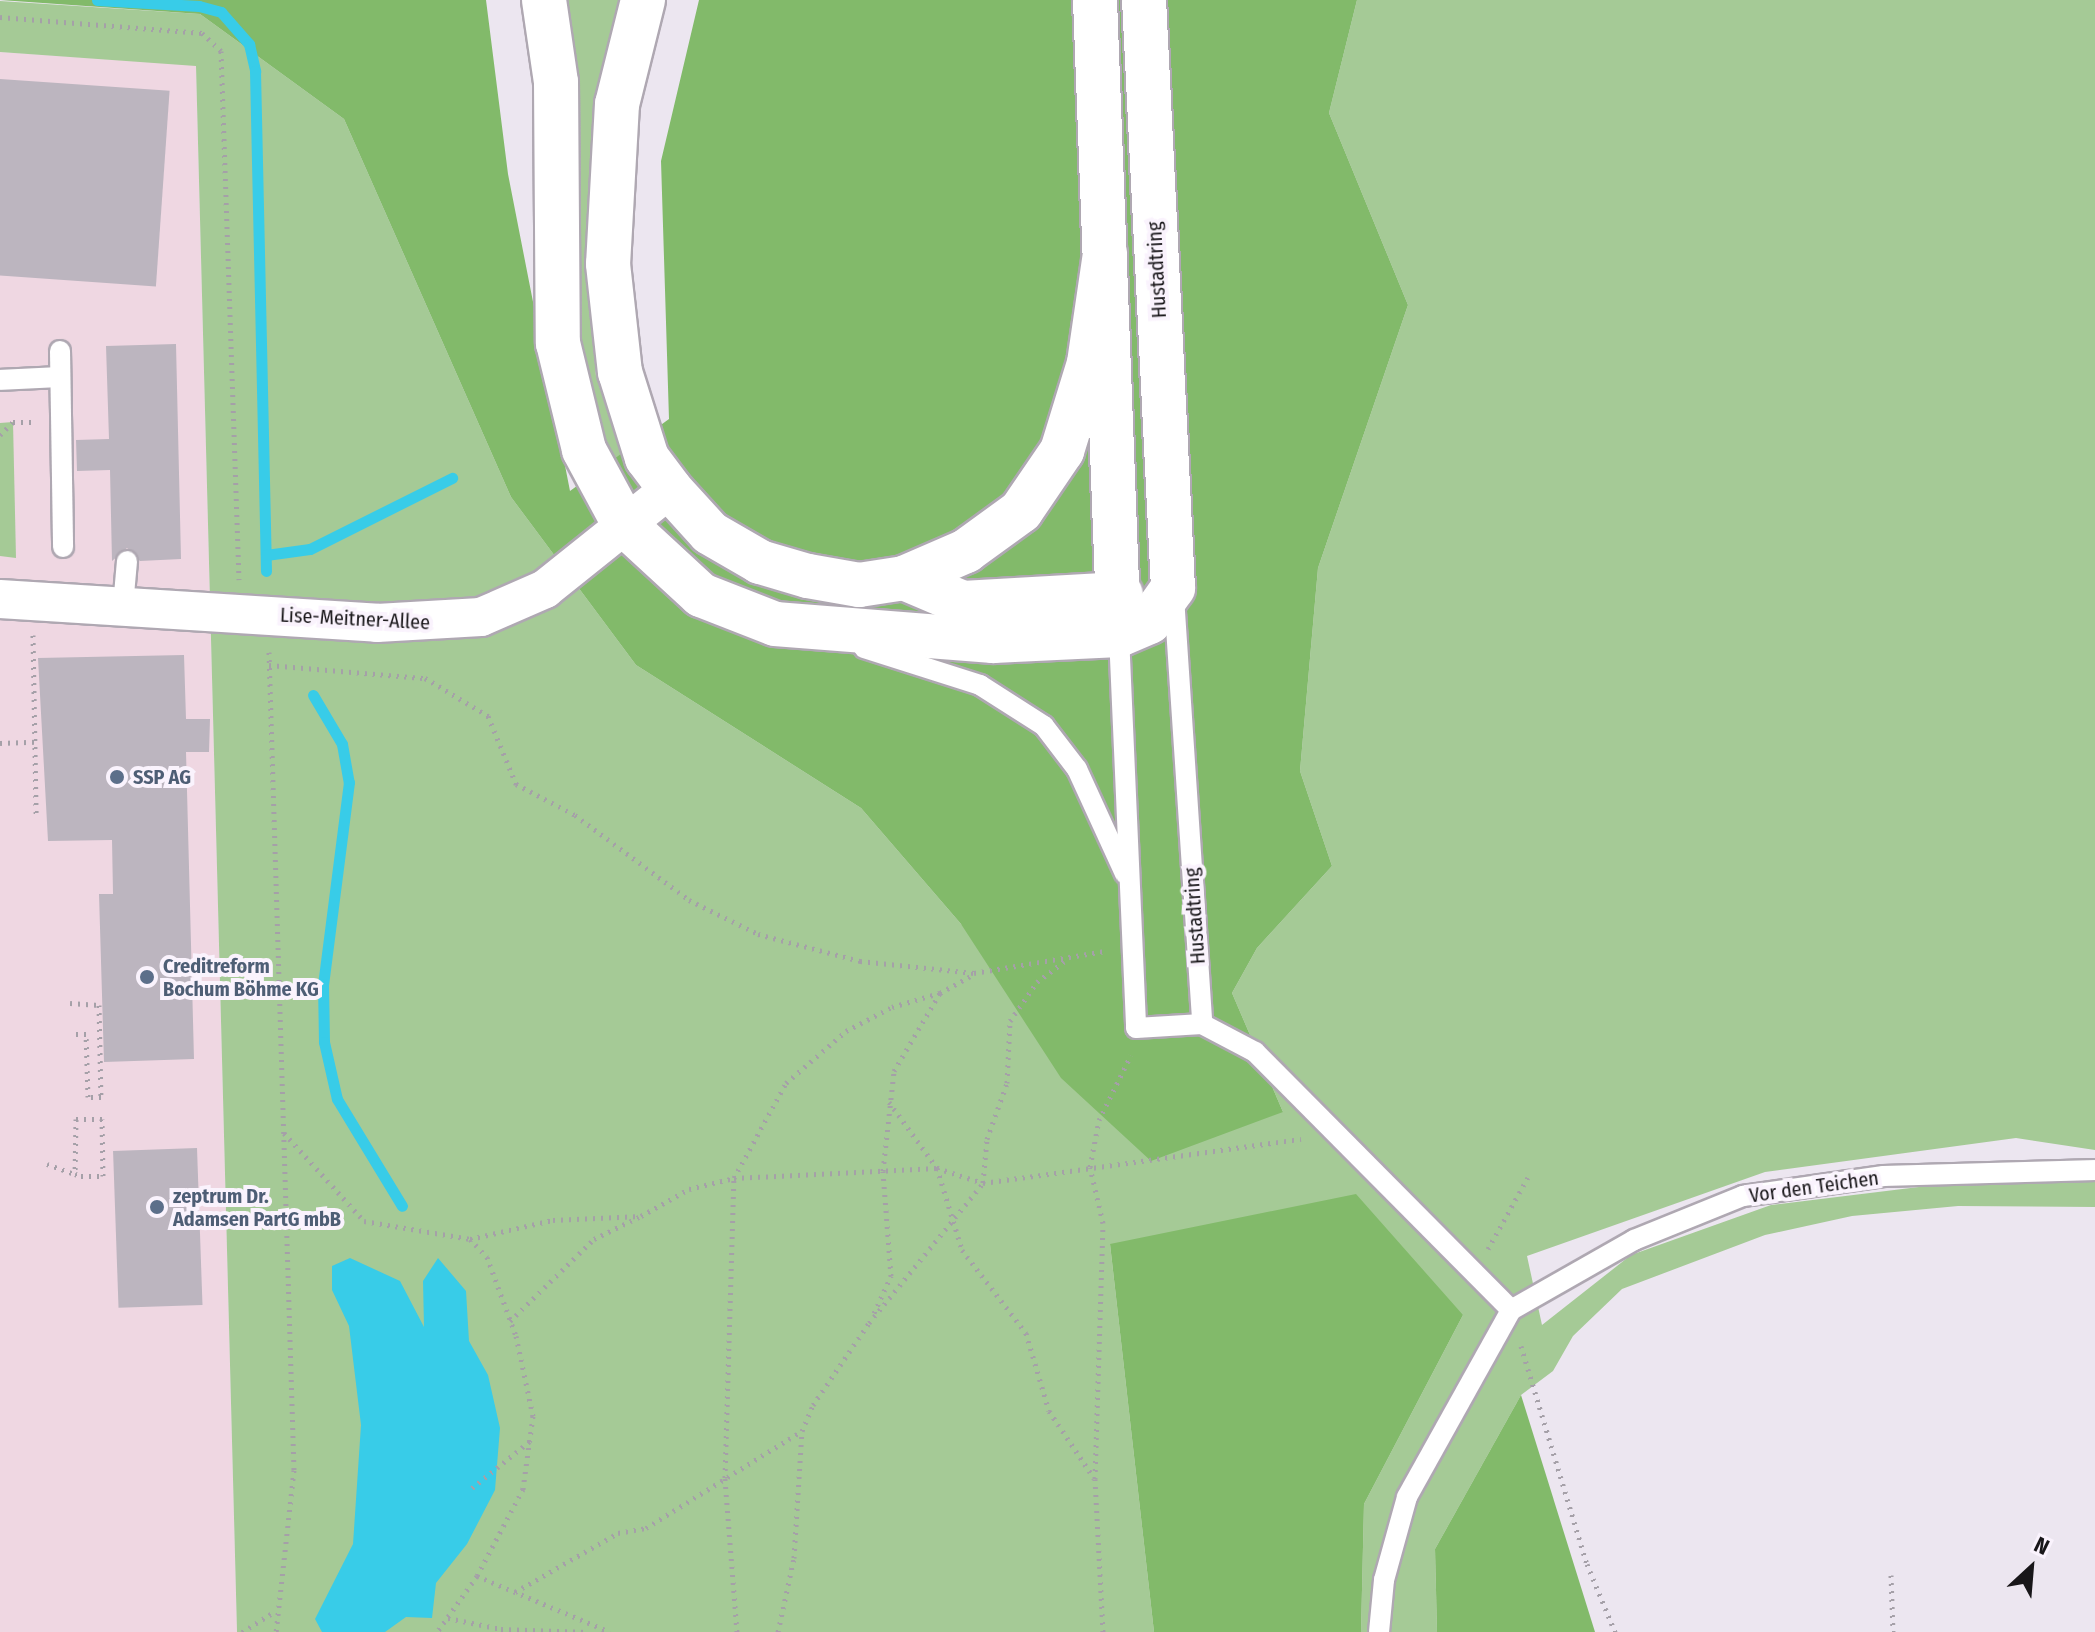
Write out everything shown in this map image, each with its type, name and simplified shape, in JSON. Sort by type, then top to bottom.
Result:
[{"type":"main road","points":[[544,0],[556,82],[558,343],[584,450],[624,524],[701,595],[775,624],[993,641],[1120,614]]},
{"type":"main road","points":[[643,0],[617,104],[608,264],[620,372],[647,458],[710,533],[760,562],[859,585],[904,578],[966,551],[1021,511],[1062,451],[1089,363],[1105,253]]},
{"type":"main road","points":[[1095,0],[1120,614]]},
{"type":"main road","name":"Hustadtring","points":[[1144,0],[1173,588]]},
{"type":"main road","points":[[904,578],[963,603],[1120,614],[1149,622],[1173,588]]},
{"type":"street","name":"Lise-Meitner-Allee","points":[[16,600],[428,624],[481,617],[545,589],[670,489]]},
{"type":"lane","points":[[60,351],[63,547]]},
{"type":"lane","points":[[0,380],[60,377]]},
{"type":"lane","points":[[123,606],[127,561]]},
{"type":"lane","name":"Hustadtring","points":[[1173,588],[1202,1024]]},
{"type":"lane","points":[[1120,614],[1125,874],[1130,948],[1141,1028],[1202,1024],[1255,1052],[1342,1134],[1511,1310],[1407,1497],[1384,1580],[1379,1632]]},
{"type":"lane","points":[[775,624],[980,685],[1044,726],[1077,769],[1125,874]]},
{"type":"lane","name":"Vor den Teichen","points":[[1511,1310],[1634,1240],[1743,1196],[1884,1176],[2095,1170]]},
{"type":"path","points":[[0,17],[202,33],[221,51],[252,614],[269,665],[294,1470],[274,1612],[276,1632]]},
{"type":"path","points":[[0,435],[13,422],[61,422]]},
{"type":"path","points":[[16,600],[35,742],[36,814]]},
{"type":"path","points":[[269,665],[425,678],[488,716],[516,784],[575,815],[689,900],[758,934],[860,961],[974,973],[1065,961],[1130,948]]},
{"type":"path","points":[[0,743],[35,742]]},
{"type":"path","points":[[515,1592],[618,1533],[646,1528],[802,1431],[869,1323],[983,1183],[987,1139],[1007,1083],[1010,1021],[1037,982],[1065,961]]},
{"type":"path","points":[[737,1632],[725,1478],[734,1178],[786,1083],[846,1031],[892,1007],[940,993],[974,973]]},
{"type":"path","points":[[869,1323],[891,1276],[883,1171],[894,1071],[940,993]]},
{"type":"path","points":[[70,1003],[99,1005],[101,1097],[88,1097],[86,1034],[71,1034]]},
{"type":"path","points":[[1103,1632],[1095,1479],[1103,1223],[1090,1167],[1099,1120],[1141,1028]]},
{"type":"path","points":[[889,1102],[937,1168],[962,1250],[1026,1333],[1049,1411],[1095,1479]]},
{"type":"path","points":[[47,1164],[75,1174],[103,1176],[102,1119],[76,1119],[75,1174]]},
{"type":"path","points":[[284,1132],[364,1221],[470,1239],[553,1220],[641,1216]]},
{"type":"path","points":[[510,1321],[594,1239],[689,1189],[734,1178],[937,1168],[983,1183],[1342,1134]]},
{"type":"path","points":[[1476,1271],[1528,1177]]},
{"type":"path","points":[[437,1632],[477,1576],[523,1489],[533,1416],[510,1321],[487,1257],[470,1239]]},
{"type":"path","points":[[1535,1393],[1615,1632]]},
{"type":"path","points":[[778,1632],[794,1558],[802,1431]]},
{"type":"path","points":[[472,1488],[530,1441]]},
{"type":"path","points":[[1891,1575],[1893,1632]]},
{"type":"path","points":[[477,1576],[610,1632]]},
{"type":"path","points":[[242,1632],[274,1612]]},
{"type":"path","points":[[448,1618],[501,1629],[588,1632]]},
{"type":"shaded area","points":[[0,52],[196,65],[237,1632],[0,1632]]},
{"type":"green space","points":[[0,0],[486,0],[508,174],[570,491],[669,419],[661,161],[699,0],[1357,0],[1329,113],[1408,305],[1318,568],[1300,771],[1332,866],[1257,948],[1232,993],[1283,1112],[1151,1161],[1061,1078],[961,924],[861,808],[636,665],[511,497],[344,119],[200,14]]},
{"type":"green space","points":[[566,0],[620,0],[596,96],[588,282],[596,376],[625,465],[619,470],[599,426],[581,340],[576,68]]},
{"type":"green space","points":[[1357,0],[2095,0],[2095,1150],[2016,1138],[1765,1172],[1527,1256],[1542,1325],[1631,1255],[1771,1205],[1984,1179],[2095,1179],[2095,1207],[1958,1206],[1852,1216],[1765,1235],[1622,1289],[1573,1336],[1553,1371],[1521,1395],[1435,1549],[1437,1632],[1361,1632],[1364,1504],[1463,1315],[1110,1244],[1154,1632],[237,1632],[196,66],[0,52],[0,1],[200,14],[344,119],[511,497],[636,665],[861,808],[961,924],[1283,1112],[1232,993],[1257,948],[1332,866],[1300,771],[1318,568],[1408,305],[1329,113]]},
{"type":"green space","points":[[13,422],[16,558],[0,556],[0,423]]},
{"type":"green space","points":[[1356,1194],[1463,1315],[1364,1504],[1361,1632],[1154,1632],[1110,1244]]},
{"type":"green space","points":[[1521,1395],[1595,1632],[1437,1632],[1435,1549]]},
{"type":"water","points":[[350,1258],[400,1281],[424,1327],[423,1281],[438,1258],[466,1291],[469,1341],[488,1375],[500,1428],[495,1490],[467,1544],[436,1583],[432,1618],[406,1617],[385,1632],[322,1632],[315,1619],[353,1544],[361,1425],[349,1326],[332,1290],[332,1266]]},
{"type":"building","points":[[0,79],[170,91],[156,286],[0,275]]},
{"type":"building","points":[[176,344],[181,559],[140,561],[127,548],[112,561],[110,470],[77,471],[76,440],[109,439],[106,346]]},
{"type":"building","points":[[184,655],[186,719],[210,719],[209,752],[186,752],[194,1059],[104,1062],[99,894],[113,894],[112,840],[48,841],[38,658]]},
{"type":"building","name":"zeptrum Dr. Adamsen PartG mbB","points":[[197,1148],[202,1305],[119,1308],[113,1151]]},
{"type":"waterway","points":[[97,0],[199,6],[221,12],[249,44],[255,71],[266,571]]},
{"type":"waterway","points":[[266,555],[310,549],[452,478]]},
{"type":"waterway","points":[[313,695],[342,744],[349,782],[323,984],[324,1042],[337,1099],[402,1206]]},
{"type":"place","name":"SSP AG","points":[[117,777]]},
{"type":"place","name":"Creditreform Bochum Böhme KG","points":[[147,977]]},
{"type":"place","name":"zeptrum Dr. Adamsen PartG mbB","points":[[157,1207]]}]
